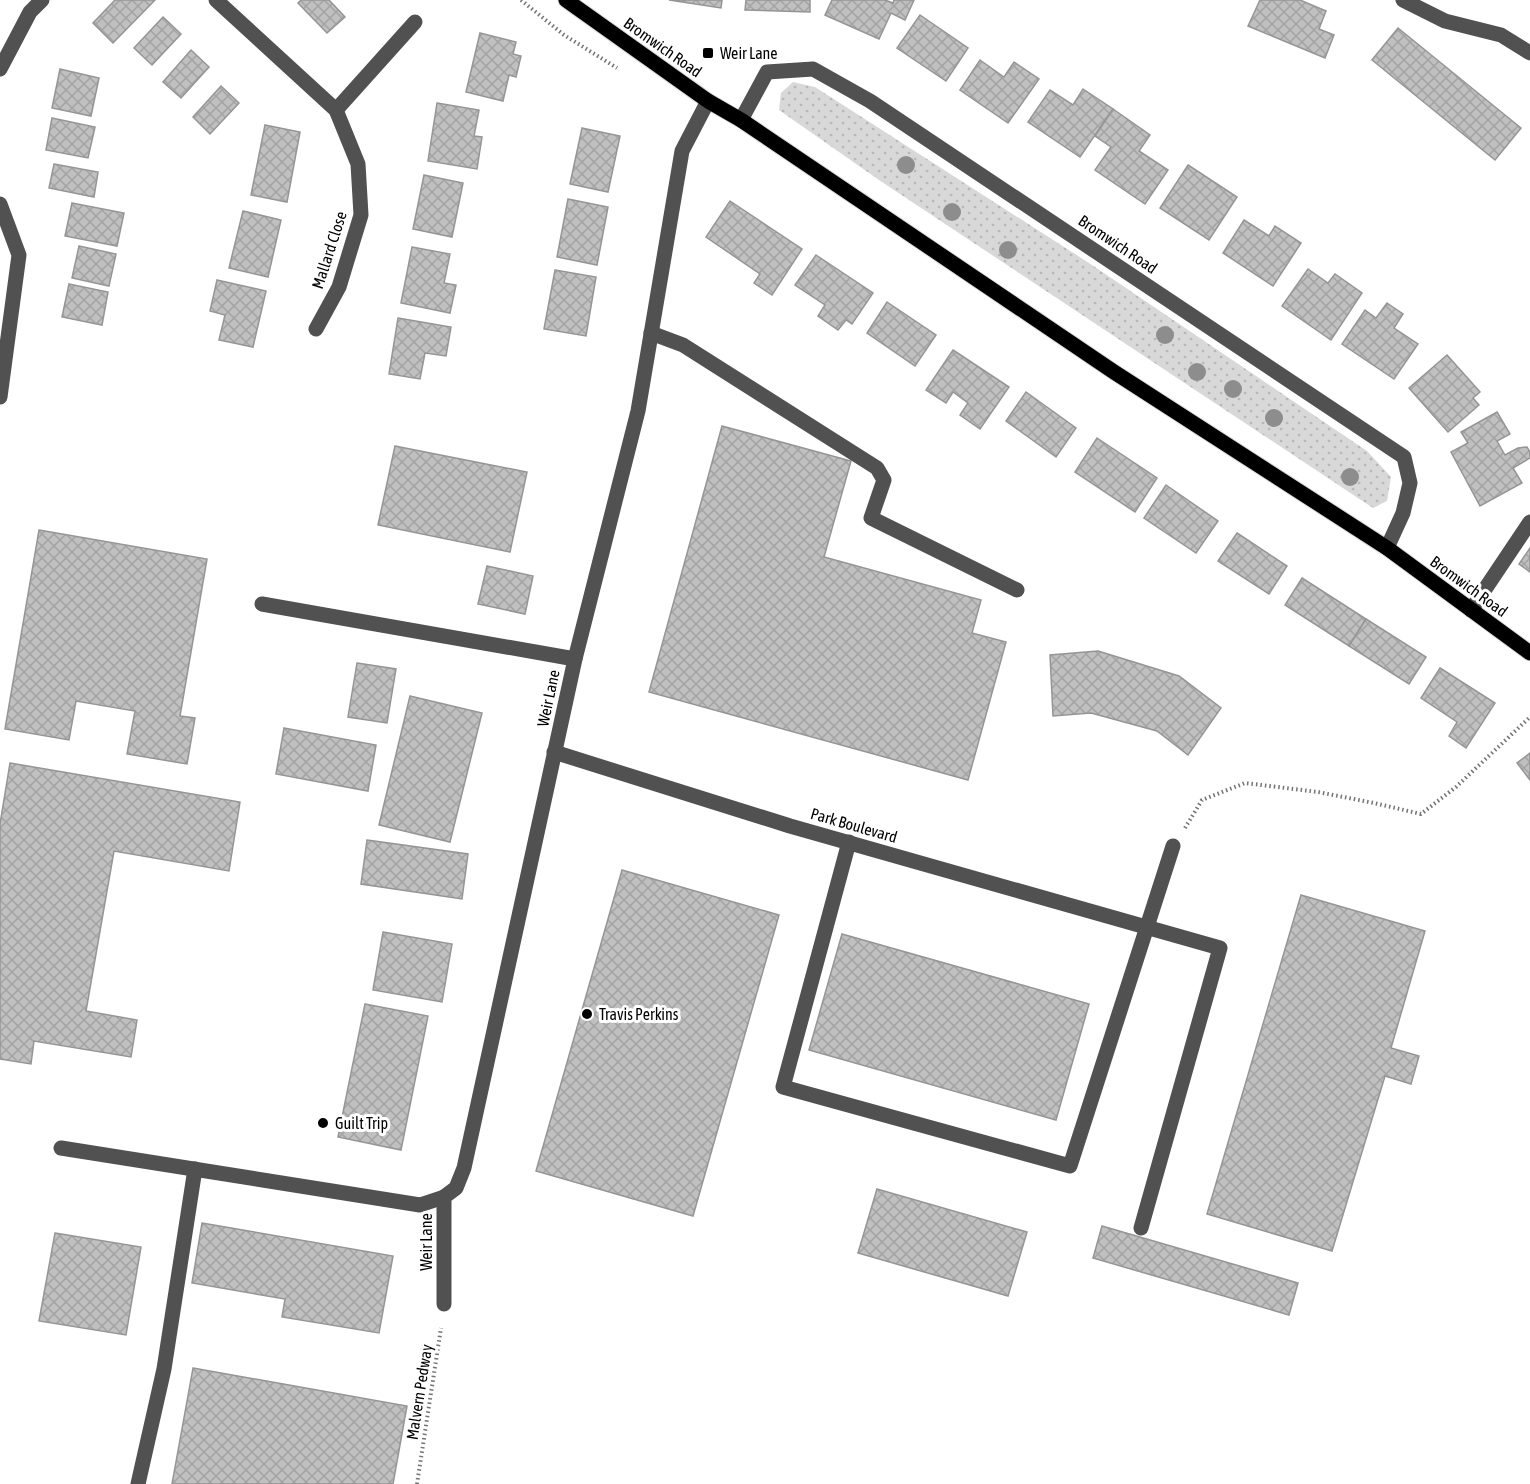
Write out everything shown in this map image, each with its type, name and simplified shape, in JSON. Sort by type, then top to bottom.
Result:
[{"type":"main road","name":"Bromwich Road","points":[[566,0],[708,101],[741,120],[1114,372],[1387,548],[1530,653]]},
{"type":"street","points":[[0,69],[30,12],[42,0]]},
{"type":"street","name":"Mallard Close","points":[[216,0],[336,110],[358,164],[361,215],[339,287],[316,329]]},
{"type":"street","points":[[1403,0],[1445,21],[1501,35],[1530,53]]},
{"type":"street","points":[[336,110],[415,22]]},
{"type":"street","name":"Bromwich Road","points":[[741,120],[767,72],[813,69],[870,100],[1404,457],[1410,483],[1403,513],[1387,548]]},
{"type":"street","name":"Weir Lane","points":[[444,1304],[444,1197],[456,1188],[464,1168],[575,659],[638,411],[682,151],[708,101]]},
{"type":"street","points":[[0,204],[19,255],[0,397]]},
{"type":"street","points":[[651,333],[683,345],[877,468],[884,480],[871,518],[1017,590]]},
{"type":"street","points":[[1471,610],[1530,522]]},
{"type":"street","points":[[262,604],[575,659]]},
{"type":"street","name":"Park Boulevard","points":[[555,752],[849,842],[1220,948],[1141,1228]]},
{"type":"street","points":[[849,842],[783,1087],[1070,1166],[1173,846]]},
{"type":"street","points":[[61,1148],[420,1205],[444,1197]]},
{"type":"street","points":[[138,1484],[164,1369],[195,1169]]},
{"type":"path","points":[[1173,846],[1202,800],[1245,783],[1318,792],[1420,814],[1456,787],[1530,717]]},
{"type":"path","name":"Malvern Pedway","points":[[417,1484],[444,1304]]},
{"type":"shaded area","points":[[793,82],[815,87],[1089,263],[1367,451],[1391,477],[1387,501],[1373,508],[879,180],[779,110],[781,93]]},
{"type":"building","points":[[115,0],[155,0],[113,43],[93,23]]},
{"type":"building","points":[[301,0],[329,0],[345,17],[327,33],[298,3]]},
{"type":"building","points":[[669,0],[722,0],[721,8]]},
{"type":"building","points":[[746,0],[810,0],[810,12],[745,10]]},
{"type":"building","points":[[832,0],[885,0],[893,3],[894,0],[914,0],[905,20],[891,13],[879,39],[825,15]]},
{"type":"building","points":[[1260,0],[1300,0],[1326,11],[1319,29],[1334,35],[1325,58],[1248,26]]},
{"type":"building","points":[[920,15],[968,48],[946,81],[897,48]]},
{"type":"building","points":[[163,17],[181,34],[152,65],[134,48]]},
{"type":"building","points":[[1398,28],[1521,128],[1495,160],[1372,60]]},
{"type":"building","points":[[480,33],[516,42],[513,54],[521,56],[516,77],[509,75],[503,101],[466,92]]},
{"type":"building","points":[[191,50],[209,67],[181,98],[163,82]]},
{"type":"building","points":[[980,60],[1004,77],[1014,62],[1039,79],[1008,123],[960,90]]},
{"type":"building","points":[[60,69],[99,78],[91,116],[52,108]]},
{"type":"building","points":[[221,86],[239,103],[210,134],[193,117]]},
{"type":"building","points":[[1083,89],[1113,109],[1080,157],[1028,122],[1050,90],[1073,105]]},
{"type":"building","points":[[437,103],[479,110],[474,136],[482,137],[477,169],[428,161]]},
{"type":"building","points":[[1113,109],[1150,135],[1139,151],[1168,170],[1145,204],[1095,170],[1111,147],[1095,136]]},
{"type":"building","points":[[52,118],[95,127],[88,158],[46,150]]},
{"type":"building","points":[[265,125],[300,132],[287,202],[251,195]]},
{"type":"building","points":[[582,128],[620,136],[608,192],[570,184]]},
{"type":"building","points":[[54,164],[98,172],[94,197],[49,188]]},
{"type":"building","points":[[1188,165],[1237,197],[1209,240],[1160,208]]},
{"type":"building","points":[[424,175],[463,183],[452,237],[413,229]]},
{"type":"building","points":[[568,199],[608,207],[597,265],[557,257]]},
{"type":"building","points":[[730,201],[802,249],[772,295],[754,283],[760,274],[706,237]]},
{"type":"building","points":[[72,203],[124,213],[117,246],[65,236]]},
{"type":"building","points":[[243,211],[281,220],[268,277],[229,268]]},
{"type":"building","points":[[1244,220],[1269,236],[1275,226],[1301,243],[1273,286],[1223,253]]},
{"type":"building","points":[[79,246],[116,254],[109,286],[72,278]]},
{"type":"building","points":[[412,247],[450,254],[444,283],[456,285],[450,313],[401,303]]},
{"type":"building","points":[[816,255],[873,293],[852,324],[846,320],[838,330],[818,316],[825,305],[795,285]]},
{"type":"building","points":[[1308,269],[1328,283],[1335,274],[1362,293],[1331,340],[1282,306]]},
{"type":"building","points":[[555,270],[596,277],[586,336],[544,329]]},
{"type":"building","points":[[217,280],[266,291],[253,347],[219,340],[225,315],[210,311]]},
{"type":"building","points":[[69,284],[108,292],[102,325],[62,317]]},
{"type":"building","points":[[887,302],[936,335],[915,366],[867,333]]},
{"type":"building","points":[[1387,303],[1403,314],[1394,328],[1418,344],[1394,379],[1342,344],[1365,310],[1376,318]]},
{"type":"building","points":[[398,318],[451,327],[446,356],[425,353],[420,379],[389,374]]},
{"type":"building","points":[[953,350],[1009,387],[980,429],[960,415],[968,403],[953,392],[946,403],[926,390]]},
{"type":"building","points":[[1447,355],[1480,392],[1473,398],[1479,405],[1448,432],[1409,388]]},
{"type":"building","points":[[1026,392],[1076,428],[1056,457],[1006,421]]},
{"type":"building","points":[[1497,412],[1510,434],[1497,441],[1505,455],[1518,448],[1527,447],[1530,458],[1513,468],[1522,483],[1480,506],[1451,452],[1468,443],[1461,432]]},
{"type":"building","points":[[722,426],[851,461],[824,557],[981,600],[972,633],[1006,642],[968,780],[649,692]]},
{"type":"building","points":[[1097,438],[1157,478],[1135,512],[1075,472]]},
{"type":"building","points":[[395,446],[527,472],[510,552],[378,525]]},
{"type":"building","points":[[1166,485],[1218,521],[1196,553],[1144,518]]},
{"type":"building","points":[[39,530],[207,559],[180,716],[195,718],[187,764],[127,754],[135,711],[76,701],[69,740],[5,729]]},
{"type":"building","points":[[1237,533],[1287,566],[1269,594],[1218,561]]},
{"type":"building","points":[[1530,548],[1530,572],[1519,564]]},
{"type":"building","points":[[487,566],[533,576],[525,614],[478,604]]},
{"type":"building","points":[[1302,578],[1366,619],[1349,646],[1285,605]]},
{"type":"building","points":[[1366,619],[1426,657],[1409,684],[1349,646]]},
{"type":"building","points":[[1098,651],[1179,676],[1221,708],[1188,755],[1157,731],[1091,713],[1053,716],[1050,655]]},
{"type":"building","points":[[357,663],[396,669],[387,723],[348,717]]},
{"type":"building","points":[[1440,668],[1495,703],[1466,748],[1449,736],[1457,722],[1421,698]]},
{"type":"building","points":[[410,696],[482,713],[450,842],[379,825]]},
{"type":"building","points":[[284,728],[376,745],[368,791],[276,774]]},
{"type":"building","points":[[1530,753],[1530,780],[1517,763]]},
{"type":"building","points":[[10,763],[240,802],[229,871],[114,851],[86,1011],[137,1020],[131,1057],[34,1041],[31,1064],[0,1059],[0,824]]},
{"type":"building","points":[[367,840],[468,854],[462,899],[361,884]]},
{"type":"building","points":[[622,870],[779,915],[693,1216],[536,1171]]},
{"type":"building","points":[[1301,895],[1425,931],[1391,1048],[1419,1056],[1411,1084],[1385,1076],[1332,1251],[1207,1214]]},
{"type":"building","points":[[383,932],[452,944],[442,1002],[373,990]]},
{"type":"building","points":[[842,934],[1089,1004],[1056,1120],[809,1050]]},
{"type":"building","points":[[365,1004],[428,1016],[401,1150],[338,1137]]},
{"type":"building","points":[[877,1189],[1027,1232],[1008,1296],[858,1253]]},
{"type":"building","points":[[202,1223],[393,1256],[379,1333],[282,1317],[285,1299],[192,1283]]},
{"type":"building","points":[[1102,1226],[1298,1283],[1289,1315],[1093,1258]]},
{"type":"building","points":[[55,1233],[141,1247],[126,1335],[39,1321]]},
{"type":"building","points":[[193,1368],[407,1406],[393,1484],[172,1484]]},
{"type":"place","name":"Weir Lane","points":[[708,53]]},
{"type":"place","name":"Travis Perkins","points":[[587,1014]]},
{"type":"place","name":"Guilt Trip","points":[[323,1123]]}]
